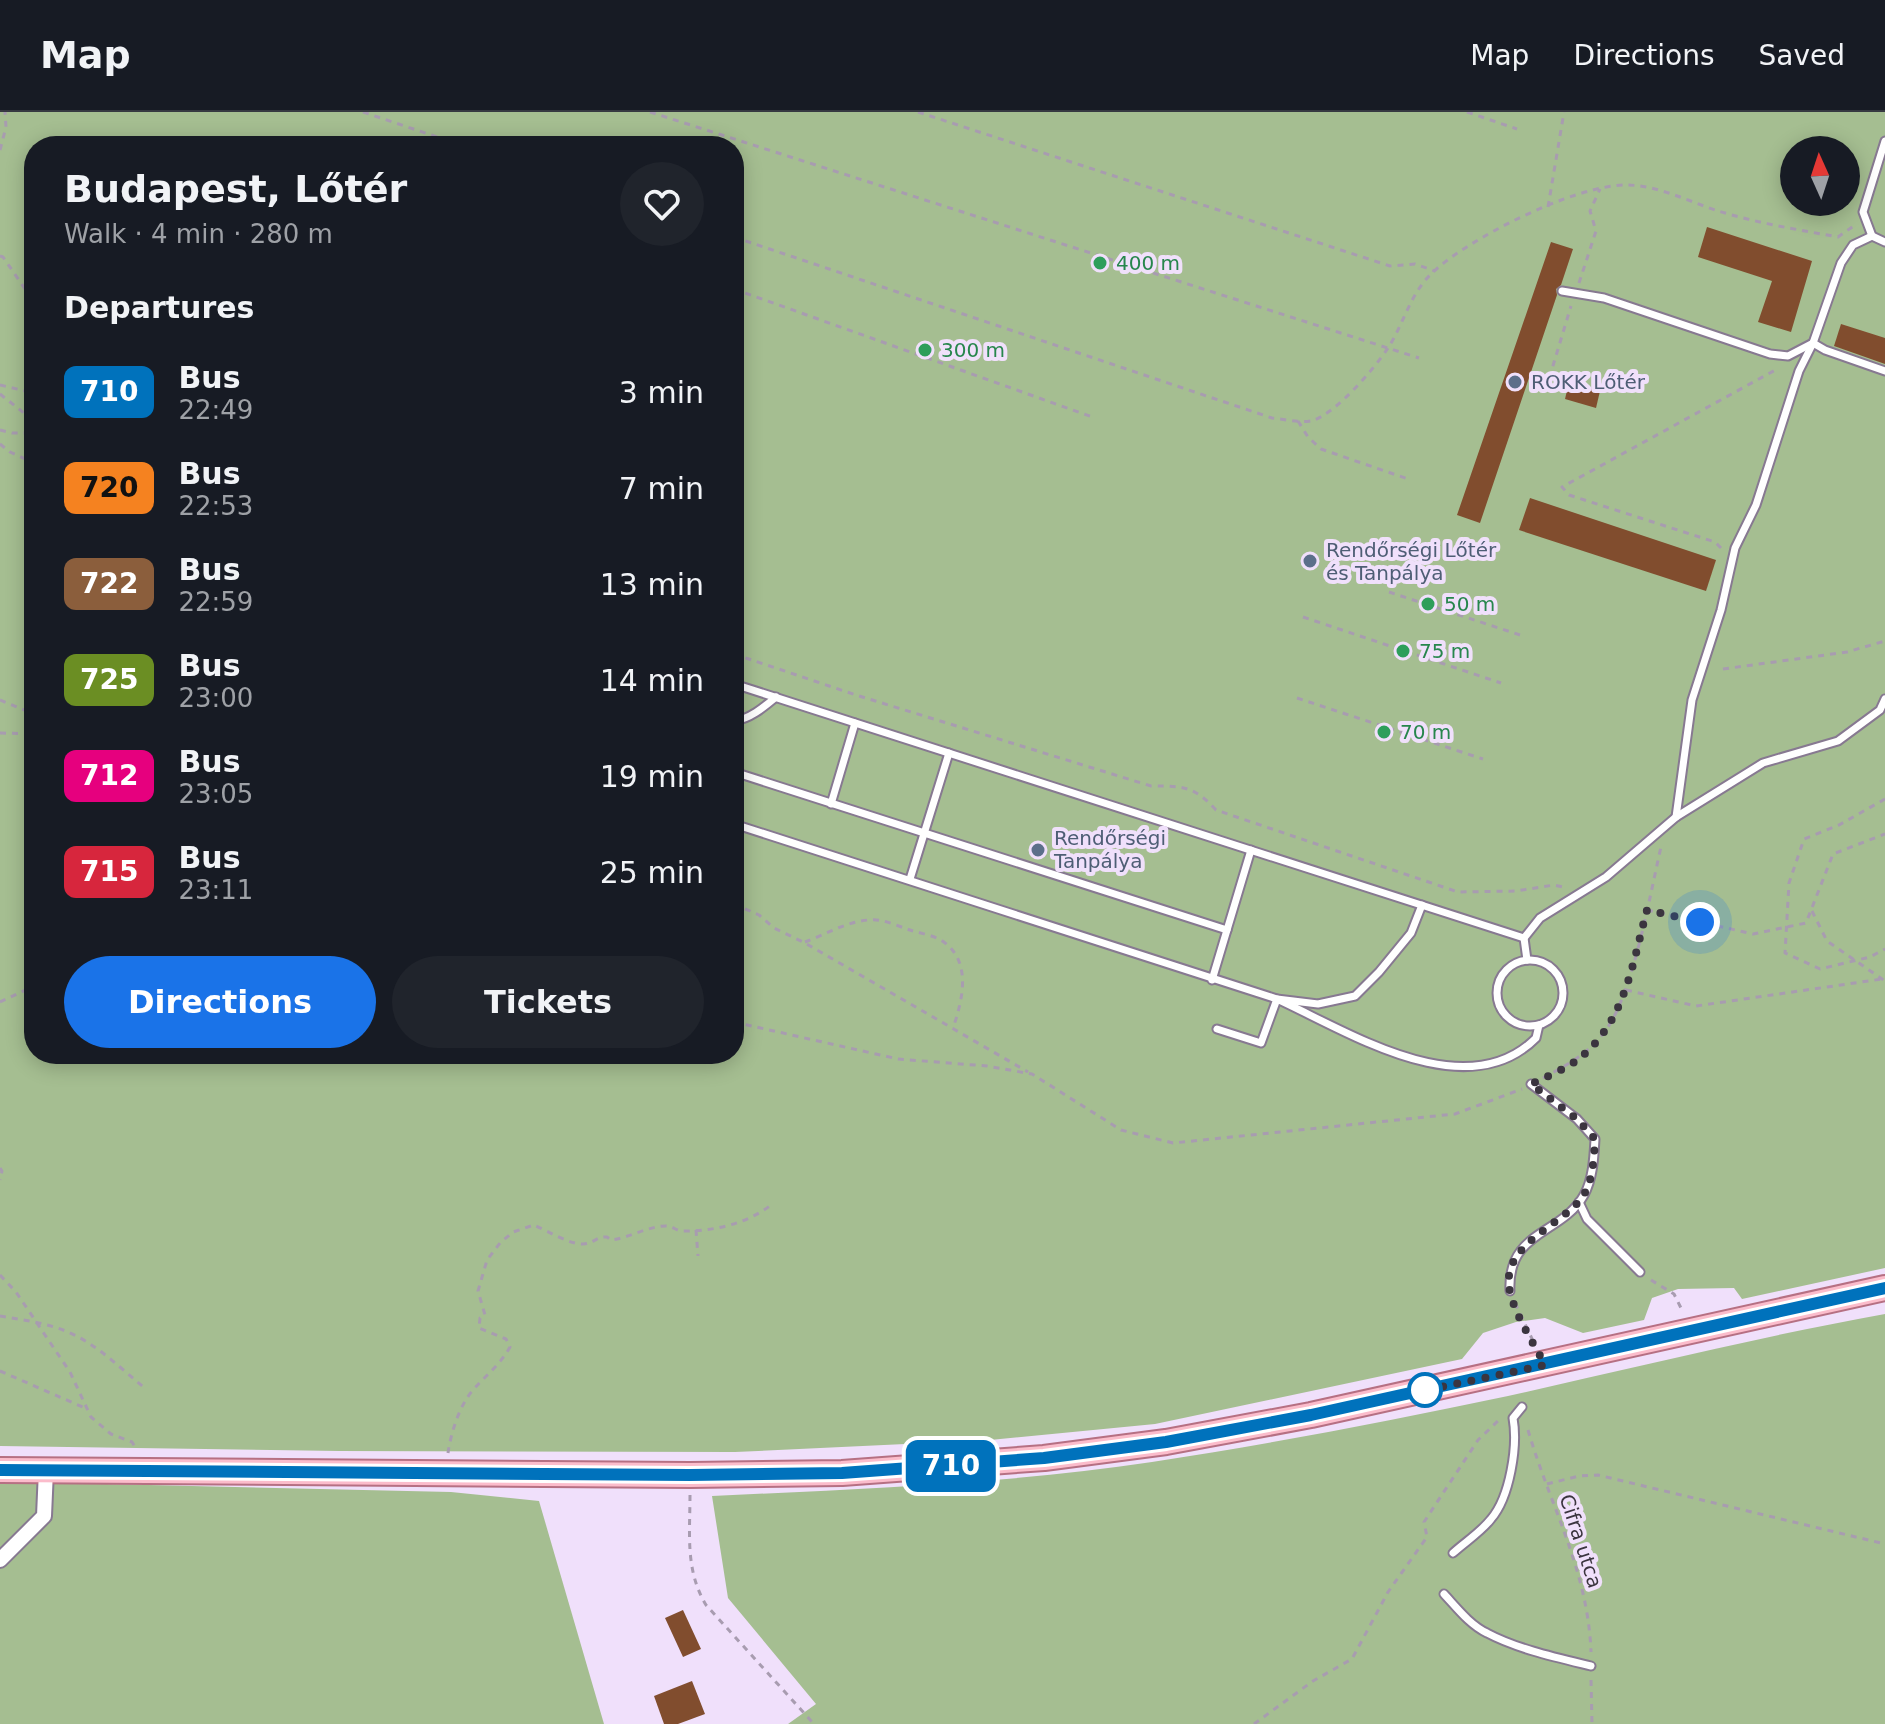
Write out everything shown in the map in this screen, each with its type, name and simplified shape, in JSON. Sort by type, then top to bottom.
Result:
[{"type":"main road","points":[[0,1470],[690,1475],[842,1473],[959,1466],[1106,1451],[1265,1424],[1885,1288]]},
{"type":"street","points":[[0,1560],[44,1516],[46,1470]]},
{"type":"lane","points":[[1885,141],[1863,212],[1872,236],[1885,242]]},
{"type":"lane","points":[[1676,817],[1692,700],[1721,610],[1735,548],[1756,505],[1799,371],[1813,343],[1841,263],[1853,245],[1872,236]]},
{"type":"lane","points":[[1562,291],[1604,298],[1770,354],[1788,356],[1813,343]]},
{"type":"lane","points":[[1813,343],[1885,371]]},
{"type":"lane","points":[[744,687],[1524,938]]},
{"type":"lane","points":[[744,719],[776,697]]},
{"type":"lane","points":[[1527,960],[1524,938],[1540,918],[1606,877],[1676,817],[1763,763],[1838,741],[1880,710],[1885,699]]},
{"type":"lane","points":[[831,804],[855,723]]},
{"type":"lane","points":[[910,879],[949,753]]},
{"type":"lane","points":[[744,775],[1227,930]]},
{"type":"lane","points":[[744,827],[1277,999],[1415,1060],[1457,1067],[1482,1066],[1510,1058],[1536,1038],[1539,1025]]},
{"type":"lane","points":[[1212,980],[1251,850]]},
{"type":"lane","points":[[1277,999],[1318,1004],[1355,996],[1411,933],[1422,905]]},
{"type":"lane","points":[[1527,960],[1542,962],[1554,970],[1562,983],[1564,998],[1559,1012],[1539,1025],[1519,1025],[1506,1017],[1498,1004],[1497,989],[1502,975],[1513,965],[1527,960]]},
{"type":"lane","points":[[1217,1029],[1261,1043],[1277,999]]},
{"type":"lane","points":[[1510,1291],[1510,1271],[1527,1241],[1566,1215],[1579,1202],[1592,1171],[1595,1139],[1577,1119],[1531,1084]]},
{"type":"lane","points":[[1579,1202],[1587,1219],[1640,1272]]},
{"type":"lane","points":[[1453,1553],[1491,1520],[1505,1497],[1516,1435],[1513,1418],[1522,1407]]},
{"type":"lane","points":[[1444,1594],[1486,1633],[1554,1657],[1591,1666]]},
{"type":"path","points":[[0,150],[6,127],[5,112]]},
{"type":"path","points":[[363,112],[434,136]]},
{"type":"path","points":[[650,112],[725,136]]},
{"type":"path","points":[[918,112],[1390,266],[1415,264],[1435,271]]},
{"type":"path","points":[[1467,112],[1517,129]]},
{"type":"path","points":[[1548,207],[1564,112]]},
{"type":"path","points":[[744,142],[1419,358]]},
{"type":"path","points":[[744,240],[1272,418],[1298,421],[1314,420],[1338,404],[1388,348],[1411,302],[1428,277],[1456,252],[1491,231],[1576,195],[1627,185],[1662,192],[1725,213],[1838,237],[1853,228],[1863,212]]},
{"type":"path","points":[[0,256],[24,287]]},
{"type":"path","points":[[744,293],[1095,418]]},
{"type":"path","points":[[1733,558],[1715,542],[1569,495],[1562,487],[1783,365],[1801,351]]},
{"type":"path","points":[[0,385],[24,391]]},
{"type":"path","points":[[0,394],[24,413]]},
{"type":"path","points":[[1298,421],[1308,437],[1321,449],[1408,479]]},
{"type":"path","points":[[0,430],[24,433]]},
{"type":"path","points":[[0,444],[24,458]]},
{"type":"path","points":[[1389,592],[1520,635]]},
{"type":"path","points":[[1303,617],[1501,683]]},
{"type":"path","points":[[1723,669],[1847,652],[1885,641]]},
{"type":"path","points":[[744,657],[1151,786],[1190,789],[1200,793],[1216,810],[1458,892],[1516,891],[1554,885],[1581,891]]},
{"type":"path","points":[[1297,698],[1483,759]]},
{"type":"path","points":[[0,700],[24,710]]},
{"type":"path","points":[[0,733],[24,734]]},
{"type":"path","points":[[1885,799],[1839,825],[1804,839],[1789,883],[1785,953],[1820,969],[1858,960],[1885,949]]},
{"type":"path","points":[[744,908],[1032,1074],[1121,1130],[1173,1143],[1455,1114],[1531,1084],[1575,1061],[1602,1036],[1616,1016],[1647,910],[1665,828]]},
{"type":"path","points":[[1647,910],[1753,934],[1806,923],[1833,854],[1885,834]]},
{"type":"path","points":[[1812,909],[1827,941],[1884,980]]},
{"type":"path","points":[[805,943],[867,919],[938,939],[958,959],[963,980],[962,999],[953,1028]]},
{"type":"path","points":[[1625,990],[1696,1006],[1884,980]]},
{"type":"path","points":[[0,1002],[24,991]]},
{"type":"path","points":[[744,1024],[898,1059],[987,1066],[1032,1074]]},
{"type":"path","points":[[0,1168],[1,1183]]},
{"type":"path","points":[[445,1473],[451,1433],[471,1392],[501,1363],[510,1347],[506,1339],[479,1328],[480,1318],[485,1315],[478,1291],[487,1260],[513,1232],[534,1225],[579,1244],[590,1243],[600,1236],[611,1240],[624,1238],[664,1226],[678,1231],[711,1227],[721,1229],[756,1216],[771,1205]]},
{"type":"path","points":[[696,1230],[698,1256]]},
{"type":"path","points":[[1640,1272],[1674,1294],[1694,1331]]},
{"type":"path","points":[[0,1275],[16,1292],[70,1372],[87,1409],[99,1426],[136,1446],[138,1471]]},
{"type":"path","points":[[1510,1291],[1545,1365]]},
{"type":"path","points":[[0,1316],[70,1333],[89,1343],[146,1389]]},
{"type":"path","points":[[0,1371],[87,1409]]},
{"type":"path","name":"Cifra utca","points":[[1522,1407],[1563,1523],[1585,1599],[1590,1630],[1592,1724]]},
{"type":"path","points":[[1254,1724],[1313,1681],[1352,1659],[1388,1592],[1427,1537],[1424,1522],[1478,1440],[1499,1420],[1513,1418]]},
{"type":"path","points":[[690,1475],[694,1586],[706,1605],[814,1724]]},
{"type":"path","points":[[1547,1484],[1598,1475],[1885,1544]]},
{"type":"green space","points":[[0,112],[1885,112],[1885,1268],[1742,1299],[1734,1288],[1678,1289],[1652,1298],[1644,1320],[1583,1333],[1545,1318],[1516,1322],[1483,1333],[1462,1359],[1155,1424],[990,1440],[735,1452],[0,1446]]},
{"type":"green space","points":[[1885,1314],[1885,1724],[788,1724],[816,1704],[728,1598],[712,1496],[987,1481],[1152,1462],[1419,1414]]},
{"type":"green space","points":[[0,1484],[451,1492],[539,1501],[604,1724],[0,1724]]},
{"type":"building","points":[[1707,227],[1812,261],[1791,332],[1758,322],[1772,281],[1698,257]]},
{"type":"building","name":"ROKK Lőtér","points":[[1551,242],[1573,249],[1561,285],[1556,289],[1557,295],[1480,523],[1457,515]]},
{"type":"building","points":[[1841,324],[1885,338],[1885,364],[1834,346]]},
{"type":"building","points":[[1569,382],[1600,391],[1596,408],[1565,399]]},
{"type":"building","points":[[1530,498],[1716,560],[1706,591],[1519,530]]},
{"type":"building","points":[[683,1610],[701,1649],[683,1657],[665,1618]]},
{"type":"building","points":[[692,1681],[705,1714],[678,1724],[664,1724],[654,1696]]},
{"type":"bus line","name":"710","points":[[0,1470],[690,1475],[842,1473],[1044,1458],[1166,1442],[1311,1415],[1885,1288]]},
{"type":"place","name":"400 m","points":[[1100,263]]},
{"type":"place","name":"300 m","points":[[925,350]]},
{"type":"place","name":"ROKK Lőtér","points":[[1515,382]]},
{"type":"place","name":"Rendőrségi Lőtér és Tanpálya","points":[[1310,561]]},
{"type":"place","name":"50 m","points":[[1428,604]]},
{"type":"place","name":"75 m","points":[[1403,651]]},
{"type":"place","name":"70 m","points":[[1384,732]]},
{"type":"place","name":"Rendőrségi Tanpálya","points":[[1038,850]]},
{"type":"route","points":[[1425,1390],[1413,1393],[1545,1365],[1510,1291],[1510,1271],[1527,1241],[1566,1215],[1584,1196],[1592,1171],[1595,1139],[1577,1119],[1531,1084],[1575,1061],[1602,1036],[1616,1016],[1647,910],[1700,922]]}]
